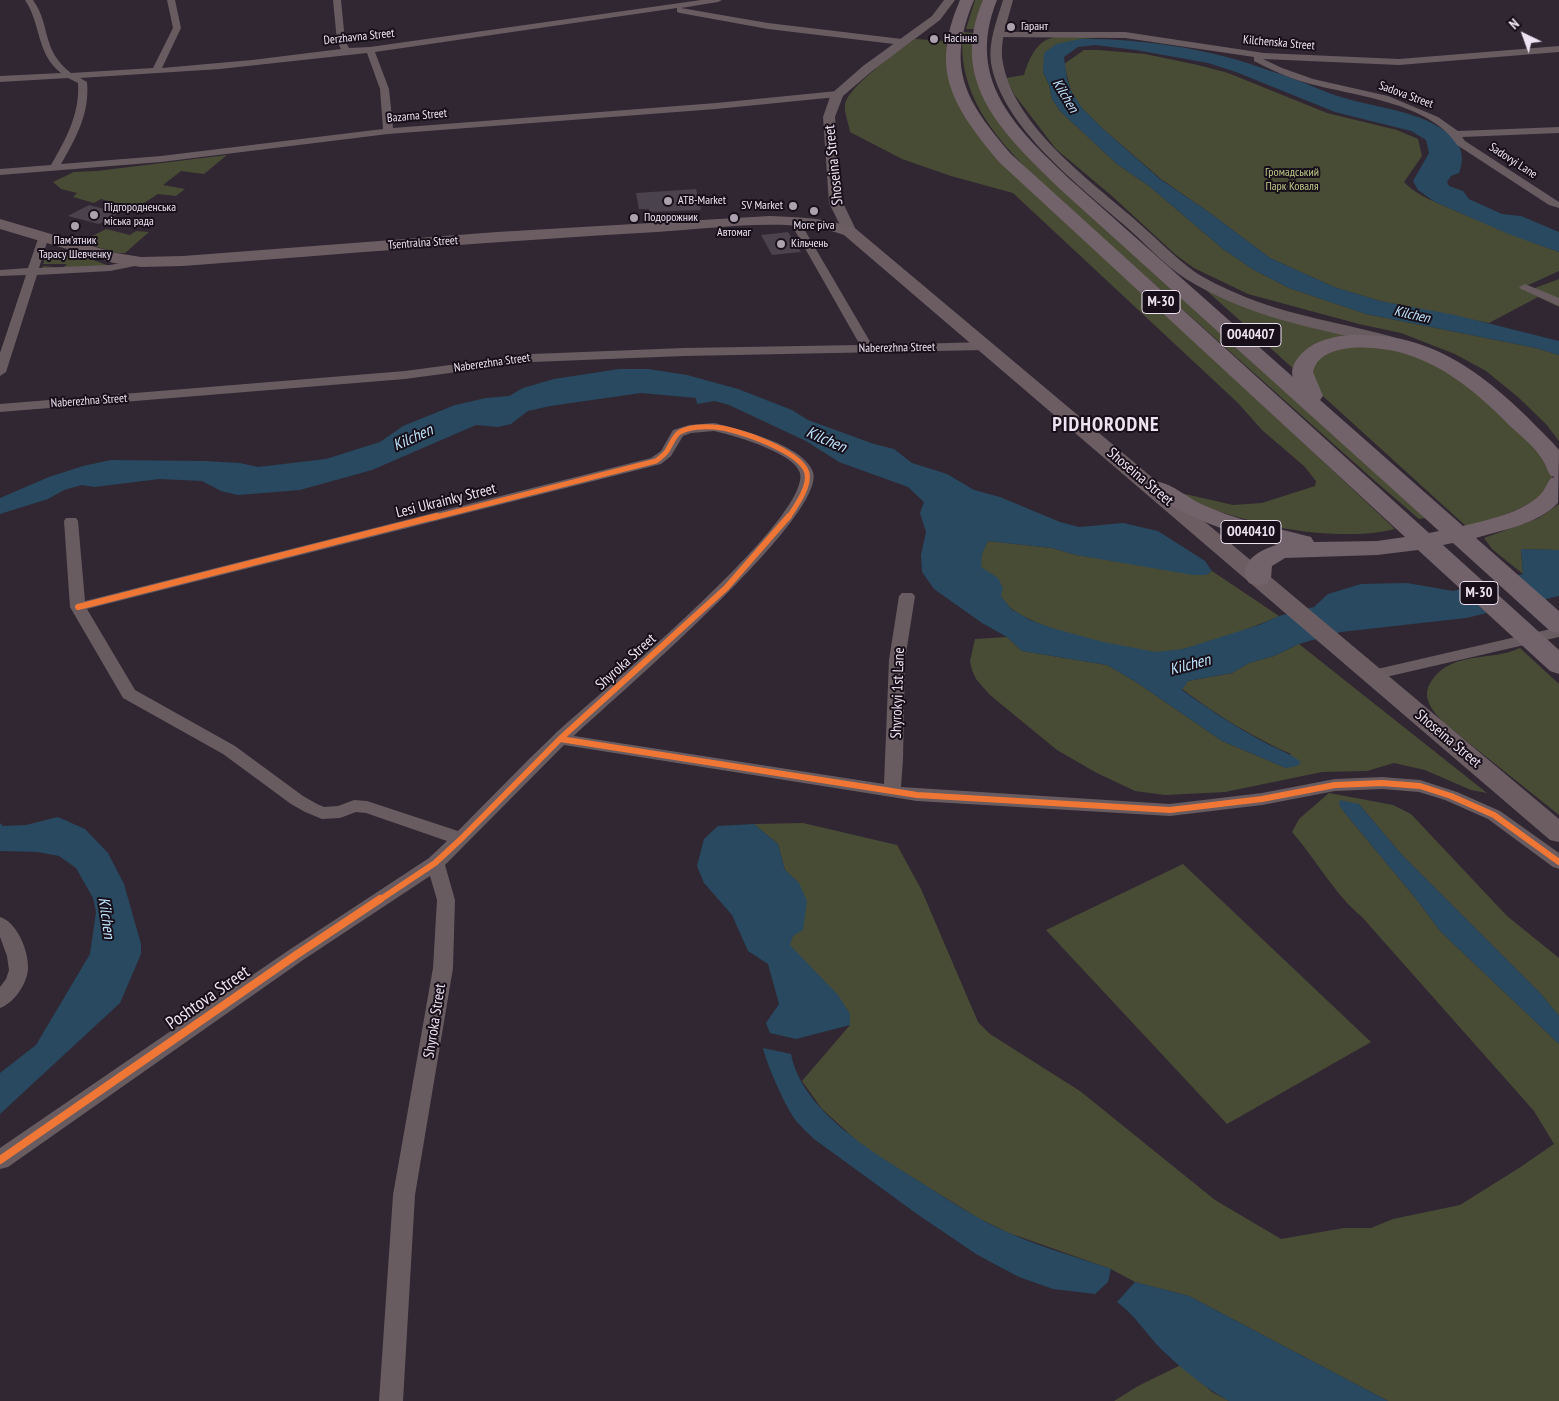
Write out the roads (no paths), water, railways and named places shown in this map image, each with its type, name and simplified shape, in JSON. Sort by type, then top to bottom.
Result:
[{"type":"highway","name":"М-30","points":[[967,0],[953,38],[953,69],[960,92],[989,139],[1040,191],[1555,661]]},
{"type":"highway","name":"М-30","points":[[990,0],[978,36],[980,69],[987,91],[994,104],[1016,135],[1067,186],[1559,626]]},
{"type":"highway","name":"О040407","points":[[1190,275],[1312,396]]},
{"type":"highway","points":[[1352,442],[1312,396],[1302,372],[1307,359],[1318,350],[1339,343],[1357,341],[1387,342],[1408,347],[1446,362],[1474,380],[1497,399],[1552,456],[1559,471]]},
{"type":"highway","name":"О040410","points":[[1267,586],[1256,571],[1258,564],[1264,558],[1277,553],[1296,550],[1402,545],[1509,521],[1547,502],[1559,483]]},
{"type":"highway","name":"О040410","points":[[1152,487],[1197,512],[1233,527],[1268,536],[1358,548]]},
{"type":"main road","name":"Tsentralna Street","points":[[0,224],[114,258],[141,262],[183,261],[495,237],[795,222],[822,222],[838,226],[850,232]]},
{"type":"main road","name":"Shoseina Street","points":[[850,232],[1559,833]]},
{"type":"street","points":[[29,0],[34,7],[49,55],[57,67],[67,75],[82,82],[84,92],[82,111],[54,168]]},
{"type":"street","points":[[158,69],[177,28],[172,0]]},
{"type":"street","points":[[337,0],[341,41],[346,51]]},
{"type":"street","name":"Derzhavna Street","points":[[0,80],[252,63],[346,51],[370,50],[718,0]]},
{"type":"street","points":[[837,94],[902,42],[936,18],[950,0]]},
{"type":"street","name":"О040407","points":[[1008,0],[998,35],[997,66],[1006,89],[1030,127],[1056,158],[1190,275]]},
{"type":"street","points":[[668,7],[768,26],[902,42]]},
{"type":"street","name":"Kilchenska Street","points":[[998,35],[1125,35],[1246,54],[1300,59],[1398,62],[1559,49]]},
{"type":"street","points":[[370,50],[379,70],[389,110],[388,131]]},
{"type":"street","name":"Sadova Street","points":[[1246,54],[1292,75],[1403,105],[1435,119],[1456,134]]},
{"type":"street","name":"Bazarna Street","points":[[0,172],[161,159],[388,131],[716,106],[837,94]]},
{"type":"street","name":"Shoseina Street","points":[[837,94],[829,117],[830,155],[836,203],[850,232]]},
{"type":"street","points":[[1456,134],[1559,130]]},
{"type":"street","name":"Sadovyi Lane","points":[[1456,134],[1461,143],[1553,204],[1559,205]]},
{"type":"street","points":[[795,222],[868,349]]},
{"type":"street","points":[[0,372],[44,236]]},
{"type":"street","points":[[0,273],[110,268],[141,262]]},
{"type":"street","points":[[1190,275],[1236,299],[1276,313],[1408,347]]},
{"type":"street","points":[[1525,287],[1559,302]]},
{"type":"street","name":"Naberezhna Street","points":[[0,408],[405,375],[532,358],[684,352],[986,346]]},
{"type":"street","name":"Lesi Ukrainky Street","points":[[78,607],[656,461],[666,453],[678,434],[689,429],[714,427],[742,433],[774,446],[803,464]]},
{"type":"street","name":"Shyroka Street","points":[[391,1401],[404,1195],[443,968],[446,900],[435,863],[462,839],[560,739],[726,588],[788,517],[806,484],[807,474],[803,464]]},
{"type":"street","points":[[71,521],[78,607],[129,694],[229,750],[297,800],[322,813],[340,812],[354,806],[367,807],[436,832],[462,839]]},
{"type":"street","name":"Shyrokyi 1st Lane","points":[[892,791],[895,759],[897,660],[907,596]]},
{"type":"street","points":[[1373,675],[1559,632]]},
{"type":"street","points":[[560,739],[917,795],[1170,810],[1262,799],[1335,785],[1382,783],[1420,786],[1452,796],[1494,815],[1559,862]]},
{"type":"street","name":"Poshtova Street","points":[[0,1160],[296,955],[435,863]]},
{"type":"street","points":[[0,924],[8,930],[18,959],[19,972],[13,986],[0,1000]]},
{"type":"water","name":"Kilchen","points":[[1080,39],[1161,44],[1222,56],[1287,76],[1342,97],[1413,115],[1448,133],[1459,147],[1462,157],[1459,173],[1451,176],[1447,182],[1449,186],[1463,191],[1469,199],[1502,214],[1521,216],[1559,232],[1559,252],[1511,235],[1435,202],[1418,190],[1413,181],[1429,153],[1426,140],[1411,131],[1335,112],[1236,72],[1208,63],[1136,50],[1095,45],[1078,47],[1064,57],[1071,91],[1082,108],[1102,128],[1160,179],[1210,213],[1270,258],[1334,287],[1380,301],[1455,315],[1559,341],[1559,355],[1536,348],[1366,314],[1289,288],[1254,270],[1223,249],[1149,186],[1117,164],[1060,111],[1052,99],[1049,85],[1043,72],[1044,53],[1056,44]]},
{"type":"water","name":"Kilchen","points":[[619,369],[648,369],[687,375],[738,389],[792,410],[808,420],[874,444],[894,449],[912,463],[947,474],[974,490],[1000,497],[1060,522],[1079,527],[1123,523],[1158,531],[1205,561],[1212,571],[1206,575],[1193,575],[1076,555],[1052,548],[988,541],[982,554],[981,567],[998,578],[1003,588],[1001,596],[1011,609],[1030,620],[1052,628],[1103,642],[1156,652],[1183,649],[1259,625],[1279,616],[1314,607],[1328,594],[1361,584],[1407,583],[1453,591],[1523,574],[1521,549],[1559,550],[1559,596],[1466,618],[1341,632],[1299,644],[1274,656],[1249,663],[1232,673],[1188,681],[1182,690],[1240,728],[1301,762],[1297,766],[1286,768],[1222,741],[1136,682],[1107,665],[1022,651],[1007,637],[982,623],[934,589],[922,572],[921,555],[926,532],[920,513],[924,502],[908,487],[839,462],[806,441],[729,405],[715,401],[697,404],[696,398],[641,393],[550,406],[528,411],[511,424],[498,427],[476,425],[372,470],[300,490],[238,495],[221,491],[202,481],[160,479],[94,487],[82,485],[64,490],[48,499],[0,514],[0,498],[49,477],[83,466],[111,460],[205,461],[240,463],[258,467],[326,459],[380,442],[403,426],[455,405],[486,398],[509,396],[523,388],[554,379]]},
{"type":"water","points":[[1340,800],[1359,804],[1402,855],[1541,994],[1559,1016],[1559,1044],[1441,932],[1344,812],[1339,805]]},
{"type":"water","name":"Kilchen","points":[[58,817],[85,829],[108,853],[124,884],[141,944],[141,954],[120,1003],[0,1114],[0,1073],[36,1045],[90,954],[96,912],[93,898],[76,868],[59,856],[38,852],[0,851],[0,823],[3,826],[26,825]]},
{"type":"water","points":[[754,824],[778,844],[785,870],[799,883],[807,901],[803,930],[793,936],[790,945],[838,995],[850,1014],[850,1025],[796,1039],[770,1033],[766,1023],[779,1004],[768,964],[748,951],[732,915],[704,883],[697,866],[704,839],[718,826]]},
{"type":"water","points":[[763,1048],[791,1054],[798,1075],[810,1095],[825,1113],[863,1145],[996,1227],[1032,1242],[1111,1269],[1108,1282],[1095,1294],[1053,1289],[1019,1277],[976,1254],[917,1214],[814,1139],[799,1124],[782,1097]]},
{"type":"water","points":[[1135,1282],[1189,1296],[1388,1401],[1229,1401],[1203,1384],[1162,1350],[1117,1302]]},
{"type":"place","name":"Гарант","points":[[1011,27]]},
{"type":"place","name":"Насіння","points":[[934,39]]},
{"type":"place","name":"ATB-Market","points":[[668,201]]},
{"type":"place","name":"SV Market","points":[[793,206]]},
{"type":"place","name":"More piva","points":[[814,211]]},
{"type":"place","name":"Підгородненська міська рада","points":[[94,215]]},
{"type":"place","name":"Подорожник","points":[[634,218]]},
{"type":"place","name":"Автомаг","points":[[734,218]]},
{"type":"place","name":"Пам'ятник Тарасу Шевченку","points":[[75,226]]},
{"type":"place","name":"Кільчень","points":[[781,244]]},
{"type":"district","name":"PIDHORODNE","points":[[1106,425]]},
{"type":"park label","name":"Громадський Парк Коваля","points":[[1292,180]]}]
